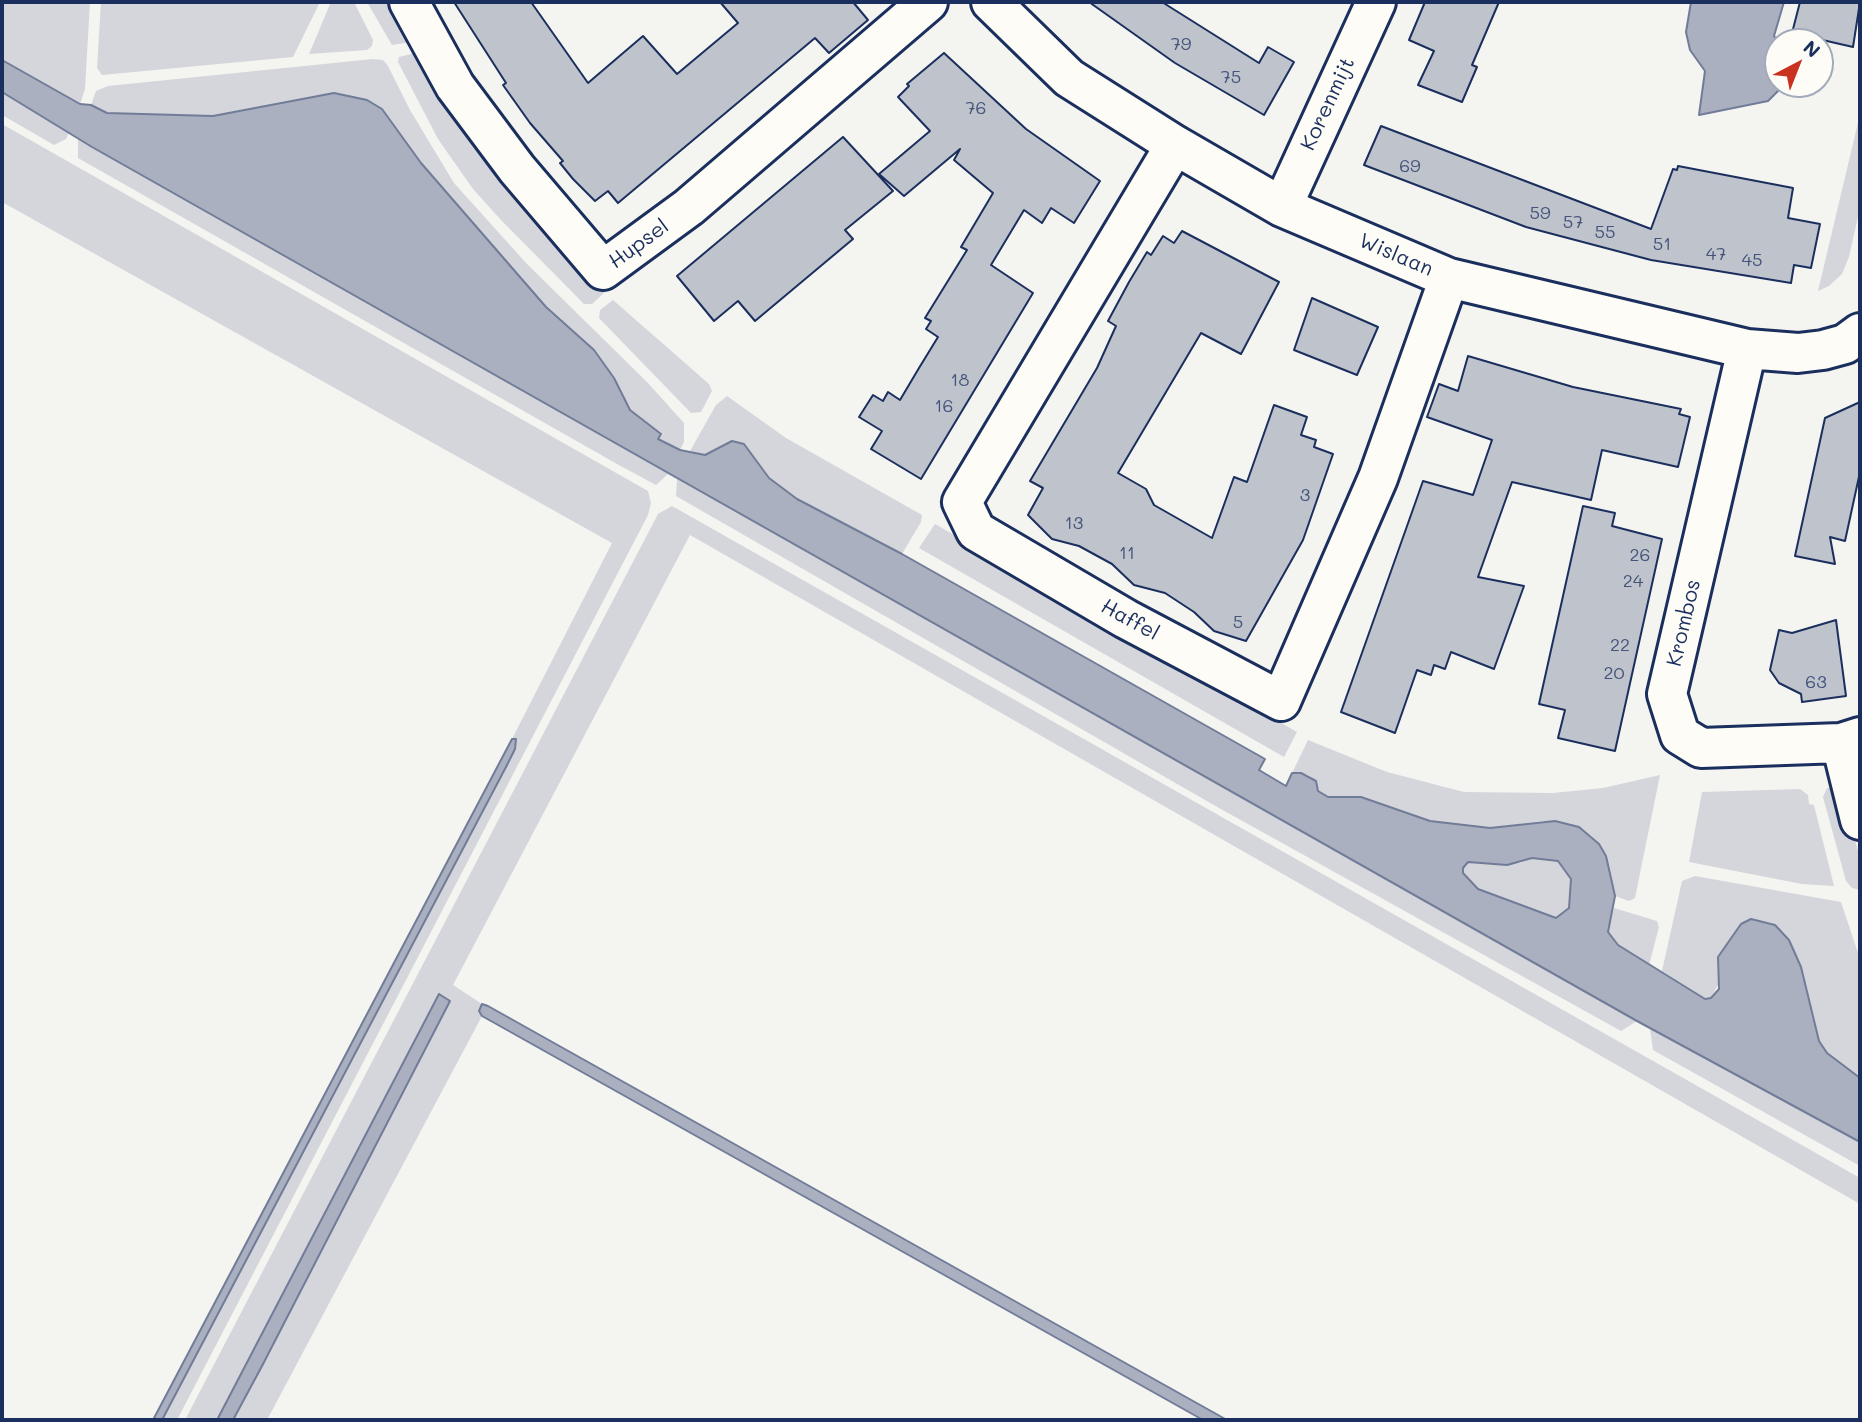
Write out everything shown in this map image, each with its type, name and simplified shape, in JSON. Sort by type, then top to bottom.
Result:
[{"type":"street","name":"Hupsel","points":[[409,2],[455,86],[517,169],[603,270],[689,207],[928,2]]},
{"type":"street","name":"Wislaan","points":[[991,2],[1069,78],[1175,145],[1282,207],[1449,278],[1747,349],[1798,353],[1823,350],[1845,344],[1860,333]]},
{"type":"street","name":"Korenmijt","points":[[1282,207],[1376,2]]},
{"type":"street","name":"Haffel","points":[[1175,145],[962,502],[976,531],[1126,619],[1281,701],[1378,478],[1449,278]]},
{"type":"street","name":"Krombos","points":[[1747,349],[1667,694],[1680,735],[1701,748],[1850,740],[1860,820]]},
{"type":"shaded area","points":[[2,2],[90,2],[85,89],[80,104],[2,60]]},
{"type":"shaded area","points":[[101,2],[320,2],[293,57],[102,75],[97,68]]},
{"type":"shaded area","points":[[331,2],[354,2],[373,40],[372,46],[367,50],[309,54]]},
{"type":"shaded area","points":[[367,2],[396,2],[417,41],[392,45]]},
{"type":"shaded area","points":[[423,51],[539,216],[605,292],[592,304],[584,304],[501,220],[473,189],[438,139],[398,62],[399,57]]},
{"type":"shaded area","points":[[383,60],[388,66],[410,110],[454,183],[527,264],[647,382],[684,423],[684,442],[680,450],[658,438],[661,433],[630,410],[614,378],[594,350],[546,307],[421,163],[382,109],[367,100],[334,93],[213,116],[107,113],[91,105],[96,91],[108,86]]},
{"type":"shaded area","points":[[2,92],[70,130],[66,139],[54,145],[2,115]]},
{"type":"shaded area","points":[[1860,114],[1860,208],[1849,257],[1842,274],[1829,286],[1818,291]]},
{"type":"shaded area","points":[[2,124],[648,491],[651,503],[648,515],[177,1420],[162,1420],[506,767],[515,749],[516,739],[512,739],[612,543],[2,202]]},
{"type":"shaded area","points":[[78,137],[668,474],[656,485],[78,158]]},
{"type":"shaded area","points":[[613,300],[709,384],[712,391],[701,412],[691,413],[599,318],[600,310]]},
{"type":"shaded area","points":[[727,396],[786,438],[922,515],[921,522],[902,554],[797,499],[769,478],[744,444],[732,441],[705,455],[690,451],[716,405]]},
{"type":"shaded area","points":[[677,479],[1637,1021],[1621,1031],[1219,808],[676,496]]},
{"type":"shaded area","points":[[672,506],[1860,1178],[1860,1204],[690,535],[453,985],[482,1004],[479,1011],[482,1016],[267,1420],[233,1420],[450,1001],[439,994],[217,1420],[185,1420],[658,514]]},
{"type":"shaded area","points":[[935,524],[1297,732],[1284,757],[919,548]]},
{"type":"shaded area","points":[[1308,740],[1387,772],[1464,792],[1553,793],[1603,788],[1660,775],[1635,898],[1629,901],[1615,896],[1606,856],[1590,835],[1567,823],[1542,821],[1490,828],[1430,821],[1361,797],[1328,797],[1318,791],[1316,781],[1308,775],[1292,773]]},
{"type":"shaded area","points":[[1827,788],[1840,788],[1860,858],[1860,890],[1852,888],[1846,881],[1823,797]]},
{"type":"shaded area","points":[[1800,789],[1808,795],[1809,804],[1814,805],[1834,886],[1802,884],[1689,862],[1702,792]]},
{"type":"shaded area","points":[[1532,858],[1558,861],[1571,879],[1569,908],[1556,918],[1478,889],[1463,874],[1463,868],[1468,862],[1520,863]]},
{"type":"shaded area","points":[[1695,876],[1841,902],[1860,959],[1860,1078],[1827,1053],[1819,1041],[1789,940],[1775,925],[1752,919],[1718,957],[1720,981],[1711,998],[1705,999],[1662,971],[1682,881]]},
{"type":"shaded area","points":[[1614,908],[1657,921],[1659,927],[1649,965],[1618,945],[1608,932]]},
{"type":"shaded area","points":[[1650,1028],[1860,1142],[1860,1166],[1653,1050]]},
{"type":"water","points":[[1691,2],[1784,2],[1776,28],[1764,28],[1764,98],[1771,98],[1768,101],[1699,115],[1705,71],[1690,50],[1686,32]]},
{"type":"water","points":[[2,60],[80,104],[91,105],[107,113],[213,116],[334,93],[367,100],[382,109],[421,163],[546,307],[594,350],[614,378],[630,410],[661,434],[658,439],[680,450],[705,455],[732,441],[744,444],[769,478],[797,499],[902,554],[1265,759],[1259,770],[1286,786],[1292,773],[1301,773],[1316,781],[1318,791],[1328,797],[1361,797],[1430,821],[1490,828],[1555,821],[1579,827],[1599,844],[1606,856],[1615,896],[1608,932],[1618,945],[1705,999],[1711,998],[1719,989],[1718,957],[1741,924],[1751,919],[1775,925],[1789,940],[1801,967],[1819,1041],[1827,1053],[1860,1078],[1860,1142],[1637,1021],[92,147],[2,92]],"holes":[[[1532,858],[1558,861],[1571,879],[1569,908],[1556,918],[1478,889],[1463,873],[1468,862],[1507,865]]]},
{"type":"water","points":[[512,739],[516,739],[515,749],[506,767],[162,1420],[153,1420]]},
{"type":"water","points":[[439,994],[450,1001],[262,1366],[233,1420],[217,1420]]},
{"type":"water","points":[[482,1004],[1227,1420],[1203,1420],[482,1016],[479,1011]]},
{"type":"building","points":[[454,2],[531,2],[588,83],[643,36],[677,74],[738,23],[720,2],[853,2],[868,20],[829,53],[815,38],[618,203],[608,191],[595,201],[573,179],[560,163],[563,161],[530,123],[503,85],[506,83]]},
{"type":"building","points":[[1089,2],[1162,2],[1259,63],[1268,47],[1294,62],[1264,115],[1175,63]]},
{"type":"building","points":[[1425,2],[1499,2],[1472,65],[1477,67],[1462,102],[1418,85],[1434,51],[1409,40]]},
{"type":"building","points":[[1800,2],[1860,2],[1853,47],[1834,43],[1834,28],[1793,28]]},
{"type":"building","points":[[944,53],[1026,129],[1100,181],[1074,223],[1051,208],[1042,223],[1024,210],[991,265],[1033,293],[921,479],[871,449],[882,431],[859,417],[873,395],[883,401],[888,392],[900,400],[938,337],[926,329],[931,321],[925,318],[967,250],[961,247],[993,193],[954,160],[960,149],[904,196],[879,174],[930,131],[898,97],[909,86],[907,84]]},
{"type":"building","points":[[1381,126],[1651,229],[1673,169],[1677,170],[1678,166],[1793,188],[1788,218],[1820,224],[1811,268],[1794,265],[1791,283],[1651,260],[1526,227],[1364,165]]},
{"type":"building","points":[[843,137],[893,191],[845,230],[853,239],[755,321],[738,301],[714,321],[677,276]]},
{"type":"building","points":[[1182,231],[1279,282],[1241,354],[1201,333],[1118,473],[1146,489],[1154,505],[1212,538],[1234,477],[1247,482],[1274,405],[1307,417],[1301,435],[1316,440],[1314,447],[1333,454],[1303,540],[1246,641],[1214,631],[1194,612],[1165,593],[1134,585],[1112,564],[1079,546],[1052,539],[1028,515],[1043,488],[1030,481],[1097,368],[1116,326],[1108,321],[1129,282],[1147,252],[1151,255],[1163,236],[1174,243]]},
{"type":"building","points":[[1312,298],[1378,327],[1357,375],[1294,350]]},
{"type":"building","points":[[1468,356],[1573,387],[1681,409],[1679,414],[1690,417],[1678,467],[1602,450],[1591,500],[1512,482],[1478,577],[1524,586],[1494,669],[1451,652],[1445,669],[1434,665],[1431,675],[1417,670],[1395,733],[1341,712],[1423,481],[1473,495],[1492,440],[1427,417],[1439,384],[1458,391]]},
{"type":"building","points":[[1860,402],[1860,472],[1845,541],[1830,537],[1835,564],[1795,556],[1825,418]]},
{"type":"building","points":[[1583,506],[1615,513],[1612,526],[1662,539],[1615,751],[1558,738],[1565,710],[1539,704]]},
{"type":"building","points":[[1836,620],[1846,696],[1802,702],[1801,694],[1779,683],[1770,670],[1779,630],[1792,633]]}]
